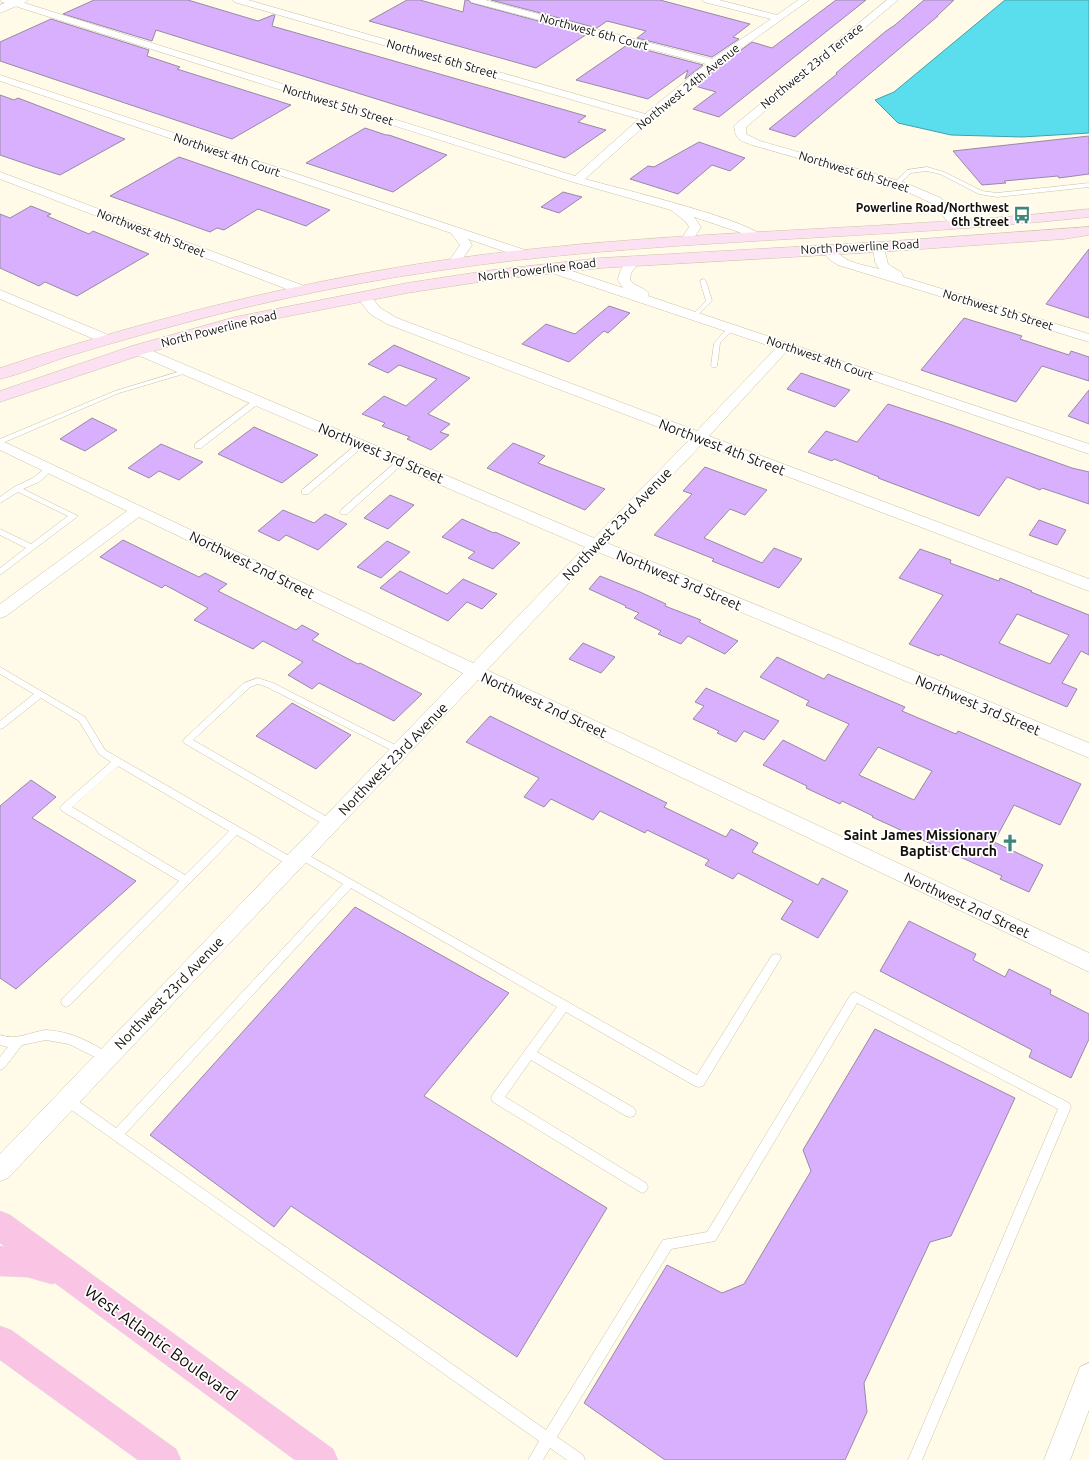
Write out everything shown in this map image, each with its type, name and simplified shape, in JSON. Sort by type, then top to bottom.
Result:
[{"type":"main road","name":"North Powerline Road","points":[[0,374],[106,339],[196,315],[302,290],[414,269],[524,254],[686,241],[1055,218],[1089,213]]},
{"type":"main road","points":[[827,249],[841,239],[865,230]]},
{"type":"main road","name":"North Powerline Road","points":[[0,396],[138,350],[235,322],[363,296],[492,275],[550,268],[634,261],[879,247],[1057,234],[1089,230]]},
{"type":"main road","points":[[716,256],[741,247],[757,237]]},
{"type":"main road","points":[[363,296],[394,277],[414,269]]},
{"type":"main road","points":[[138,350],[154,339],[171,332],[260,309],[302,290]]},
{"type":"main road","points":[[0,377],[16,369]]},
{"type":"main road","name":"West Atlantic Boulevard","points":[[0,1225],[322,1460]]},
{"type":"main road","points":[[0,1261],[27,1262],[65,1272]]},
{"type":"main road","points":[[0,1342],[166,1460]]},
{"type":"street","name":"Northwest 6th Street","points":[[237,0],[647,118]]},
{"type":"street","name":"Northwest 6th Court","points":[[474,0],[714,63]]},
{"type":"street","points":[[707,0],[779,18]]},
{"type":"street","name":"Northwest 24th Avenue","points":[[577,180],[647,118],[714,63],[804,0]]},
{"type":"street","name":"Northwest 23rd Terrace","points":[[742,136],[740,126],[893,0]]},
{"type":"street","points":[[0,10],[14,1]]},
{"type":"street","name":"Northwest 5th Street","points":[[14,1],[577,180],[716,219],[743,229],[757,237]]},
{"type":"street","name":"Northwest 4th Court","points":[[0,78],[524,254]]},
{"type":"street","name":"Northwest 6th Street","points":[[742,136],[756,144],[920,192],[938,201],[958,225]]},
{"type":"street","name":"Northwest 4th Street","points":[[0,175],[302,290]]},
{"type":"street","name":"Northwest 5th Street","points":[[673,208],[691,220],[695,227],[686,241]]},
{"type":"street","points":[[453,264],[466,245],[455,231]]},
{"type":"street","name":"Northwest 5th Street","points":[[879,247],[880,260],[883,268],[908,282]]},
{"type":"street","name":"Northwest 5th Street","points":[[827,249],[834,257],[842,262],[1089,338]]},
{"type":"street","points":[[634,261],[625,273],[624,280],[629,287],[647,296],[660,305]]},
{"type":"street","name":"Northwest 4th Court","points":[[550,268],[1089,449]]},
{"type":"street","points":[[0,294],[106,339]]},
{"type":"street","name":"Northwest 4th Street","points":[[363,296],[375,311],[392,321],[1089,585]]},
{"type":"street","name":"Northwest 23rd Avenue","points":[[0,1170],[400,752],[785,346]]},
{"type":"street","name":"Northwest 3rd Street","points":[[138,350],[596,545],[1089,751]]},
{"type":"street","name":"Northwest 2nd Street","points":[[0,443],[476,672],[1089,963]]},
{"type":"street","points":[[0,612],[138,510]]},
{"type":"street","points":[[1057,1460],[1089,1376]]},
{"type":"lane","points":[[896,184],[909,171],[933,170],[981,193],[997,195],[1089,185]]},
{"type":"lane","points":[[694,316],[709,300],[703,281]]},
{"type":"lane","points":[[714,366],[717,342],[731,328]]},
{"type":"lane","points":[[0,443],[117,392],[188,371]]},
{"type":"lane","points":[[198,446],[258,401]]},
{"type":"lane","points":[[305,492],[361,445]]},
{"type":"lane","points":[[344,512],[401,462]]},
{"type":"lane","points":[[0,501],[17,489],[36,480],[51,468]]},
{"type":"lane","points":[[0,572],[74,516],[17,489]]},
{"type":"lane","points":[[0,532],[32,548]]},
{"type":"lane","points":[[1,672],[82,719],[102,752],[236,830],[350,883],[699,1082],[776,958]]},
{"type":"lane","points":[[331,824],[187,741],[247,684],[258,681],[270,685],[400,752]]},
{"type":"lane","points":[[0,726],[40,694]]},
{"type":"lane","points":[[118,761],[65,808],[186,880]]},
{"type":"lane","points":[[66,1002],[236,830]]},
{"type":"lane","points":[[117,1135],[350,883]]},
{"type":"lane","points":[[535,1460],[667,1244],[711,1237],[855,998],[1065,1107],[915,1460]]},
{"type":"lane","points":[[564,1006],[497,1098],[642,1187]]},
{"type":"lane","points":[[0,1040],[7,1044],[47,1035],[53,1036],[72,1040],[88,1046],[107,1058]]},
{"type":"lane","points":[[0,1065],[20,1041]]},
{"type":"lane","points":[[530,1053],[630,1112]]},
{"type":"lane","points":[[67,1100],[578,1460]]},
{"type":"water","points":[[1005,0],[1089,0],[1089,133],[1022,137],[951,135],[898,123],[875,100],[894,92]]},
{"type":"building","points":[[94,0],[188,0],[258,21],[275,15],[272,26],[586,116],[578,122],[606,130],[565,158],[156,30],[152,41],[63,14]]},
{"type":"building","points":[[407,0],[420,0],[463,12],[465,0],[468,0],[471,3],[587,34],[536,68],[369,21]]},
{"type":"building","points":[[491,0],[660,0],[750,24],[733,37],[739,39],[712,57],[637,38],[646,31],[607,21],[597,28]]},
{"type":"building","points":[[836,0],[866,0],[719,117],[693,109],[716,92],[695,86],[719,66],[752,42],[772,48]]},
{"type":"building","points":[[924,0],[954,0],[938,16],[795,137],[769,129],[837,74],[836,73]]},
{"type":"building","points":[[51,19],[149,50],[147,56],[180,67],[177,69],[291,105],[232,139],[0,61],[0,42]]},
{"type":"building","points":[[627,45],[703,65],[685,79],[688,70],[648,99],[576,80]]},
{"type":"building","points":[[0,95],[14,100],[18,98],[125,139],[60,175],[0,155]]},
{"type":"building","points":[[365,128],[447,155],[393,192],[306,163]]},
{"type":"building","points":[[1089,136],[1089,174],[1059,178],[1058,176],[1004,181],[1006,183],[982,185],[953,151]]},
{"type":"building","points":[[699,142],[745,158],[730,171],[712,165],[678,194],[630,179],[648,166],[654,167]]},
{"type":"building","points":[[179,157],[330,210],[306,226],[258,209],[224,230],[217,228],[210,232],[110,196]]},
{"type":"building","points":[[563,192],[582,197],[559,213],[541,207]]},
{"type":"building","points":[[31,206],[51,214],[47,216],[89,234],[93,231],[149,254],[77,296],[45,282],[39,286],[0,268],[0,214],[10,218]]},
{"type":"building","points":[[1089,249],[1089,318],[1046,304]]},
{"type":"building","points":[[609,306],[630,313],[608,333],[604,331],[569,362],[522,344],[546,324],[575,334]]},
{"type":"building","points":[[964,318],[1022,336],[1020,339],[1069,355],[1071,351],[1089,357],[1089,381],[1042,366],[1016,402],[921,370]]},
{"type":"building","points":[[394,345],[470,378],[428,414],[450,424],[440,432],[449,435],[431,450],[407,439],[410,437],[382,426],[385,423],[362,414],[384,396],[406,406],[437,379],[399,365],[388,373],[368,364]]},
{"type":"building","points":[[801,373],[850,390],[835,407],[787,389]]},
{"type":"building","points":[[1089,390],[1089,424],[1068,416]]},
{"type":"building","points":[[888,404],[1072,468],[1089,472],[1089,504],[1042,488],[1040,490],[1007,477],[979,516],[878,478],[879,477],[834,459],[832,461],[808,452],[826,431],[857,442]]},
{"type":"building","points":[[92,418],[117,430],[85,451],[60,439]]},
{"type":"building","points":[[254,427],[318,455],[282,483],[218,454]]},
{"type":"building","points":[[513,443],[545,456],[538,463],[605,489],[585,510],[487,468]]},
{"type":"building","points":[[161,444],[203,462],[179,480],[159,471],[149,478],[128,468]]},
{"type":"building","points":[[705,467],[767,490],[745,515],[730,509],[704,538],[762,563],[774,548],[802,559],[779,588],[712,561],[714,559],[654,535],[692,494],[683,491]]},
{"type":"building","points":[[390,495],[414,505],[388,529],[364,518]]},
{"type":"building","points":[[283,510],[314,523],[325,514],[347,524],[318,550],[286,535],[279,541],[258,531]]},
{"type":"building","points":[[462,519],[520,543],[493,569],[468,558],[475,552],[442,537]]},
{"type":"building","points":[[1039,520],[1066,530],[1057,545],[1029,535]]},
{"type":"building","points":[[123,540],[199,577],[205,573],[227,584],[218,591],[296,630],[302,625],[319,634],[312,640],[358,664],[360,663],[422,694],[394,721],[319,683],[312,689],[288,675],[303,662],[263,641],[253,649],[194,620],[208,608],[165,585],[162,588],[100,557]]},
{"type":"building","points":[[387,541],[410,552],[381,578],[357,567]]},
{"type":"building","points":[[920,549],[951,560],[950,563],[999,581],[1000,578],[1089,615],[1089,655],[1081,651],[1062,683],[1077,689],[1067,707],[940,654],[939,656],[909,644],[943,595],[899,578]],"holes":[[[1017,614],[1069,635],[1050,664],[999,643]]]},
{"type":"building","points":[[400,571],[447,594],[463,579],[497,594],[482,609],[467,602],[448,621],[380,588]]},
{"type":"building","points":[[600,576],[666,604],[665,606],[701,620],[699,622],[738,641],[725,654],[688,636],[681,644],[658,634],[661,631],[634,618],[639,613],[589,589]]},
{"type":"building","points":[[583,643],[615,657],[601,673],[569,659]]},
{"type":"building","points":[[777,657],[824,679],[828,674],[905,707],[902,711],[956,734],[958,731],[1081,784],[1060,825],[1014,805],[994,842],[1043,865],[1029,892],[1000,879],[1002,876],[872,817],[873,816],[842,801],[840,804],[763,765],[783,740],[825,761],[849,724],[806,705],[809,701],[760,677]],"holes":[[[878,747],[932,771],[914,800],[859,775]]]},
{"type":"building","points":[[706,688],[779,721],[764,740],[744,731],[736,742],[717,733],[719,731],[693,719],[704,706],[695,702]]},
{"type":"building","points":[[292,703],[351,735],[316,769],[256,736]]},
{"type":"building","points":[[490,716],[667,803],[664,807],[726,837],[731,829],[758,843],[752,852],[818,885],[822,878],[848,891],[818,938],[781,919],[793,901],[738,873],[733,879],[705,865],[709,860],[647,830],[645,833],[600,811],[593,820],[551,799],[544,807],[524,797],[539,778],[466,742]]},
{"type":"building","points":[[31,780],[56,797],[32,818],[136,881],[16,989],[0,978],[0,806]]},
{"type":"building","points":[[355,907],[509,993],[424,1096],[607,1208],[517,1357],[291,1206],[274,1227],[150,1135]]},
{"type":"building","points":[[909,921],[976,954],[973,960],[1005,977],[1009,969],[1051,990],[1050,994],[1089,1014],[1089,1039],[1071,1078],[1029,1057],[1032,1050],[880,971]]},
{"type":"building","points":[[875,1029],[1015,1098],[951,1236],[930,1242],[864,1383],[867,1412],[845,1460],[665,1460],[584,1403],[667,1265],[722,1293],[744,1284],[811,1171],[803,1150]]},
{"type":"place","name":"Powerline Road/Northwest 6th Street","points":[[1022,215]]},
{"type":"place","name":"Saint James Missionary Baptist Church","points":[[1010,843]]}]
